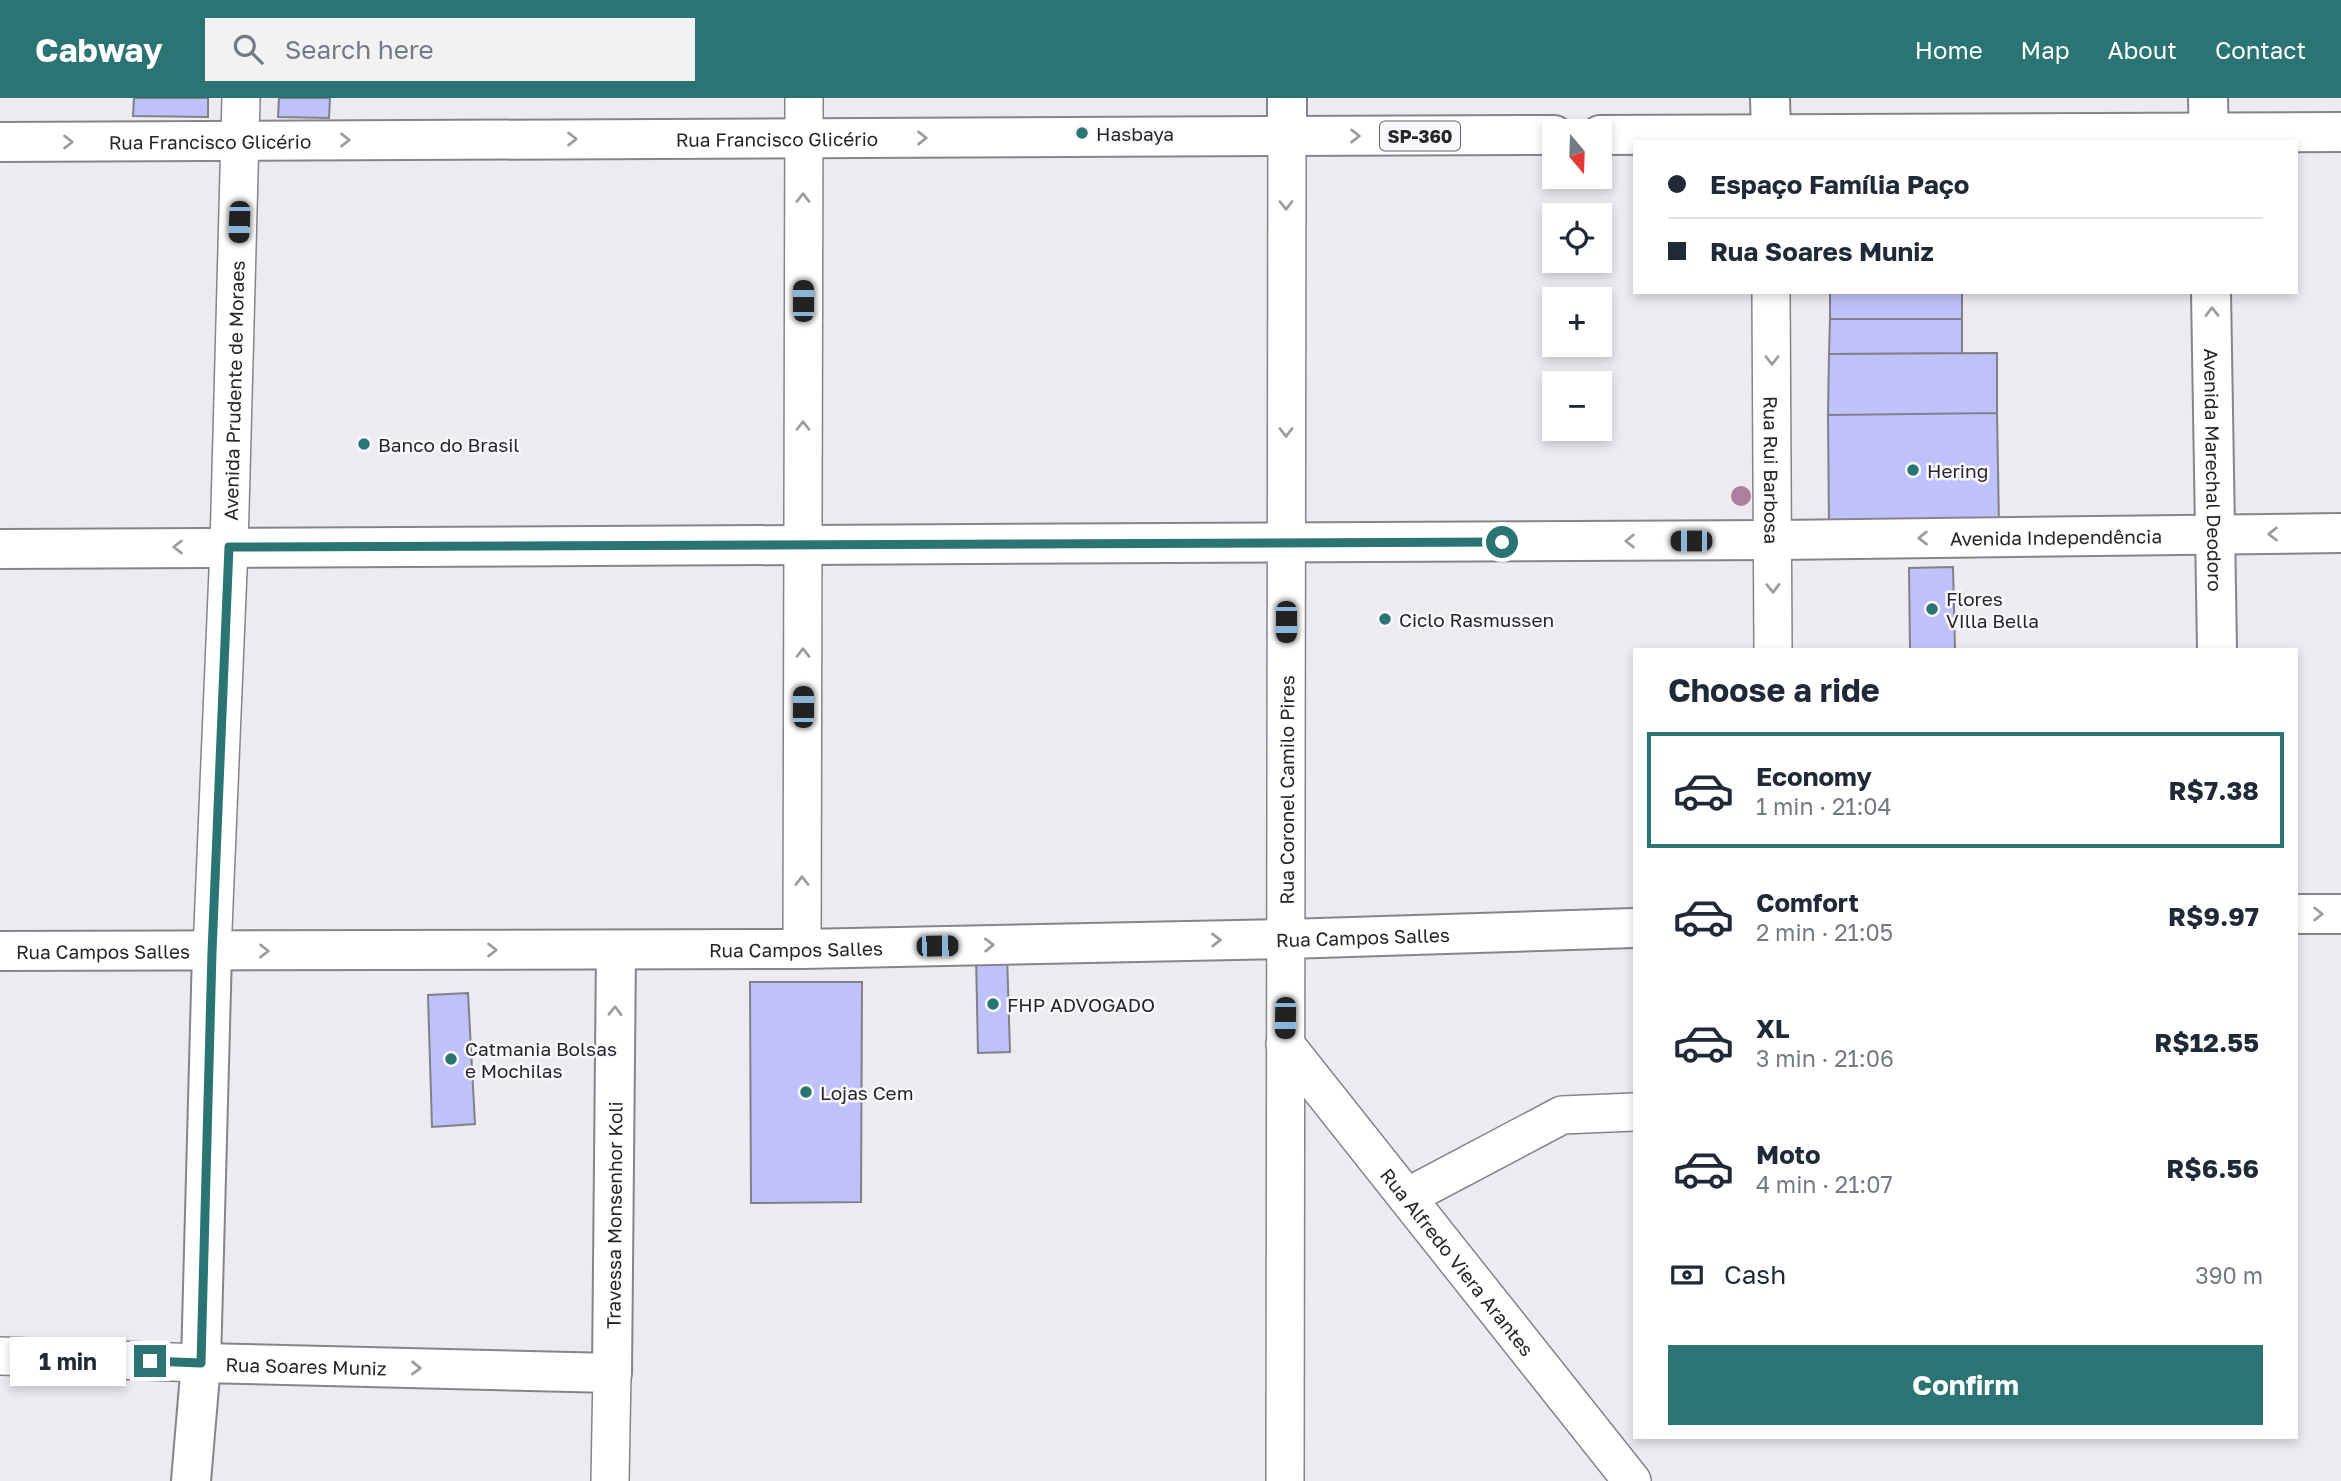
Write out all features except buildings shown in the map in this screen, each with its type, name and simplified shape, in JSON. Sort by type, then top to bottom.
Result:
[{"type":"main road","name":"Rua Coronel Camilo Pires","points":[[1287,98],[1287,136]]},
{"type":"main road","points":[[1612,134],[1770,125],[2209,124],[2341,132]]},
{"type":"main road","name":"Rua Francisco Glicério","points":[[0,142],[1542,135]]},
{"type":"main road","name":"Avenida Marechal Deodoro","points":[[2211,294],[2217,648]]},
{"type":"main road","name":"Avenida Independência","points":[[0,549],[1772,540],[2341,533]]},
{"type":"main road","points":[[2298,914],[2341,914]]},
{"type":"main road","name":"Rua Campos Salles","points":[[0,951],[802,949],[1287,939],[1633,928]]},
{"type":"main road","name":"Travessa Monsenhor Koli","points":[[612,1373],[616,950]]},
{"type":"main road","name":"Avenida Prudente de Moraes","points":[[191,1481],[201,1363],[212,952]]},
{"type":"main road","name":"Rua Soares Muniz","points":[[201,1363],[612,1373]]},
{"type":"street","name":"Avenida Prudente de Moraes","points":[[212,952],[229,547],[241,98]]},
{"type":"street","points":[[802,949],[804,98]]},
{"type":"street","name":"Rua Coronel Camilo Pires","points":[[1285,1481],[1287,136]]},
{"type":"street","name":"Rua Rui Barbosa","points":[[1771,294],[1773,648]]},
{"type":"street","name":"Rua Alfredo Viera Arantes","points":[[1284,1044],[1632,1481]]},
{"type":"street","points":[[1407,1196],[1562,1115],[1633,1112]]},
{"type":"street","name":"Rua Soares Muniz","points":[[0,1356],[201,1363]]},
{"type":"street","name":"Travessa Monsenhor Koli","points":[[610,1481],[612,1373]]},
{"type":"place","name":"Hasbaya","points":[[1082,133]]},
{"type":"place","name":"Banco do Brasil","points":[[364,444]]},
{"type":"place","name":"Hering","points":[[1913,470]]},
{"type":"place","name":"Flores VIlla Bella","points":[[1932,609]]},
{"type":"place","name":"Ciclo Rasmussen","points":[[1385,619]]},
{"type":"place","name":"FHP ADVOGADO","points":[[993,1004]]},
{"type":"place","name":"Catmania Bolsas e Mochilas","points":[[451,1059]]},
{"type":"place","name":"Lojas Cem","points":[[806,1092]]},
{"type":"route","points":[[150,1361],[201,1363],[212,952],[229,547],[1502,542]]}]
